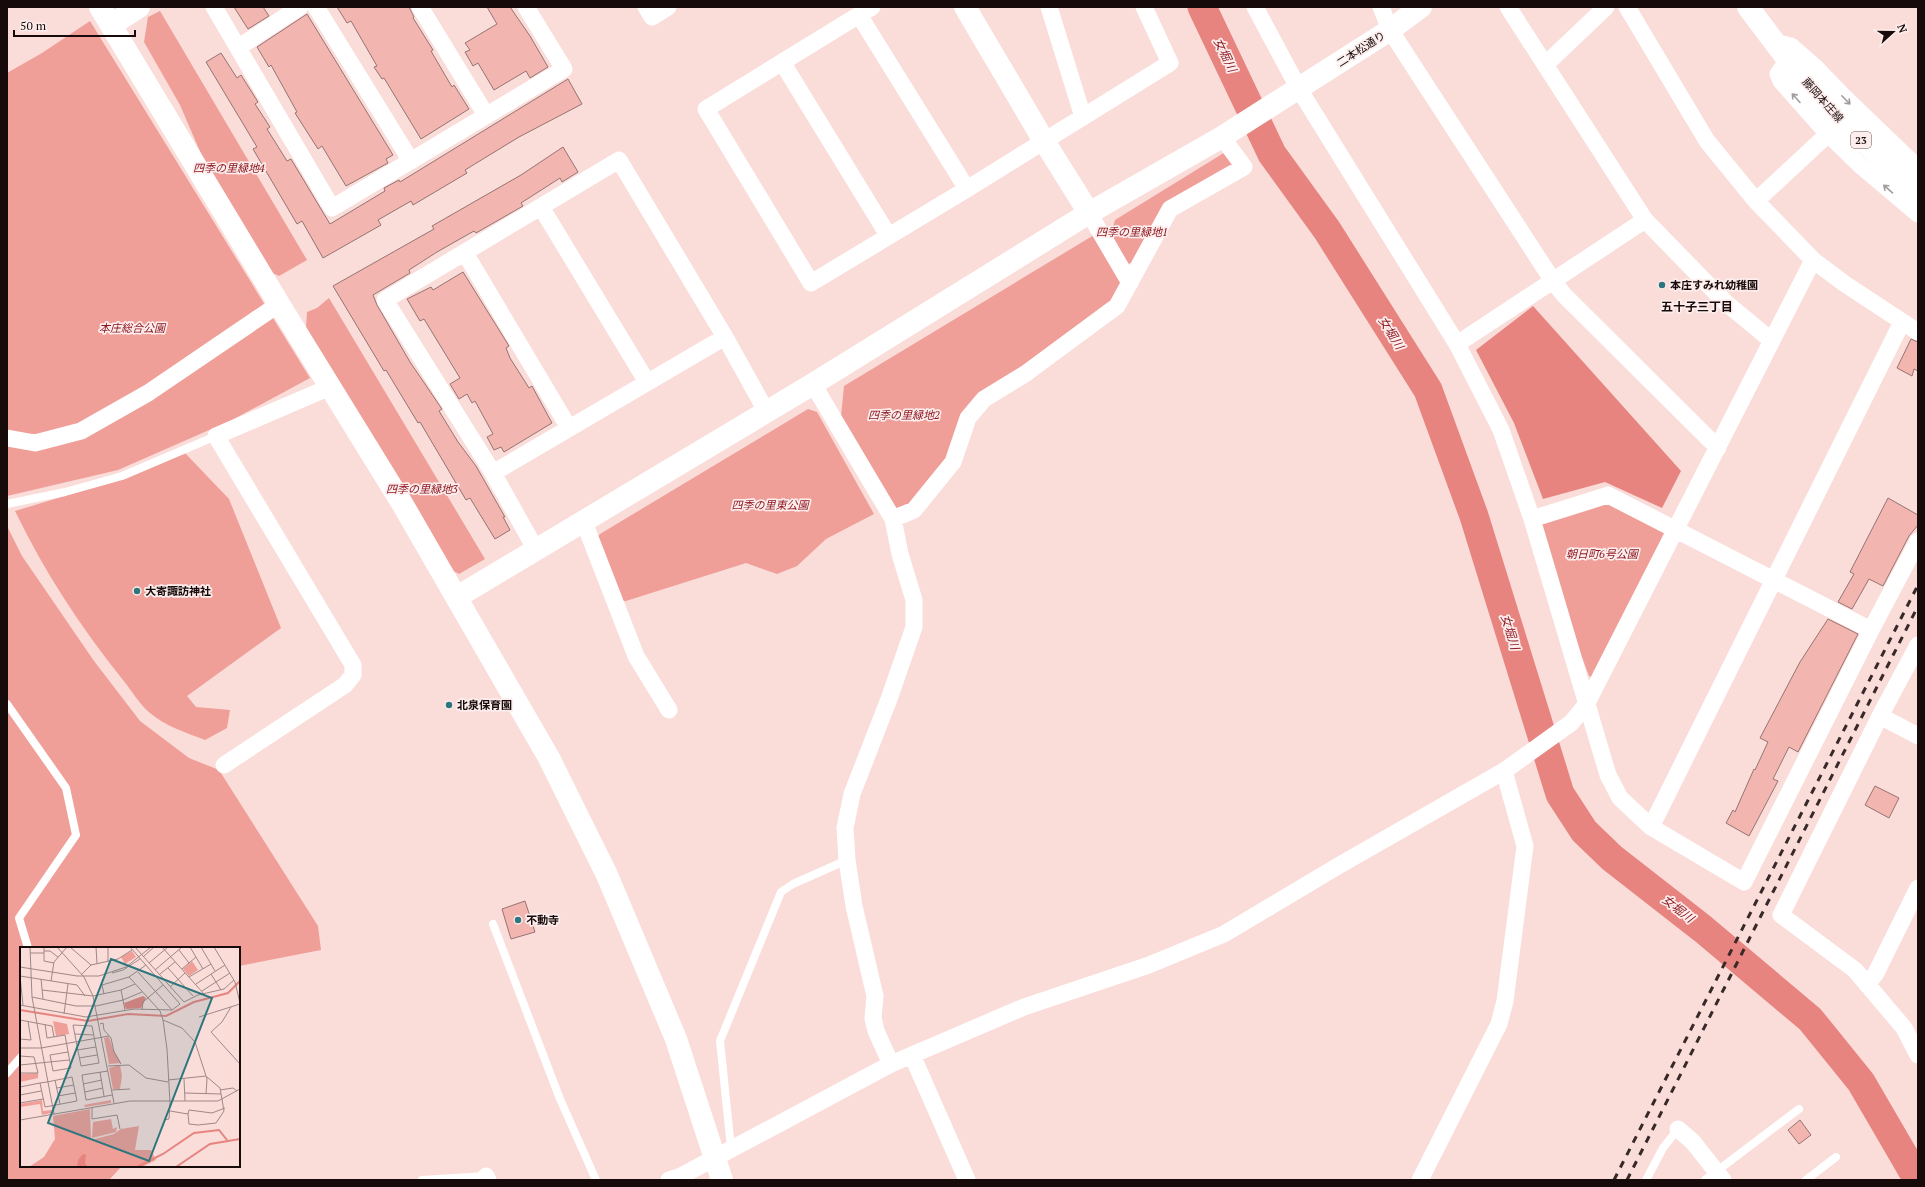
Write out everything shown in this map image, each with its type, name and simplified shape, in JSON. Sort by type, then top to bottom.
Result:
[{"type":"street","points":[[139,7],[106,16],[279,304],[458,597],[549,758],[607,875],[723,1153],[722,1180]]},
{"type":"street","points":[[214,7],[239,47],[332,208],[564,69],[526,7]]},
{"type":"street","points":[[239,47],[300,7]]},
{"type":"street","points":[[316,7],[411,161]]},
{"type":"street","points":[[420,7],[486,115]]},
{"type":"street","points":[[646,7],[652,17],[668,7]]},
{"type":"street","points":[[966,7],[1044,141],[1130,283]]},
{"type":"street","points":[[1049,7],[1083,117]]},
{"type":"street","points":[[967,189],[865,11],[706,109],[811,283],[967,189],[1170,63],[1144,7]]},
{"type":"street","points":[[1255,7],[1299,88],[1457,344],[1500,430],[1532,519],[1586,705],[1608,774],[1620,798],[1651,827],[1744,882],[1871,630],[1918,541]]},
{"type":"street","points":[[1381,7],[1390,30],[1553,281],[1564,295],[1718,448]]},
{"type":"street","name":"二本松通り","points":[[458,597],[813,384],[1089,213],[1224,135],[1390,30],[1421,7]]},
{"type":"street","points":[[1508,7],[1645,220],[1725,302],[1772,341]]},
{"type":"street","points":[[1545,65],[1606,7]]},
{"type":"street","points":[[1627,7],[1707,141],[1756,201],[1814,260],[1918,332]]},
{"type":"street","name":"藤岡本庄線","points":[[1748,7],[1788,60],[1840,120],[1915,174]]},
{"type":"street","points":[[1774,42],[1791,46],[1815,67],[1915,174]]},
{"type":"street","points":[[1788,60],[1778,74],[1781,81],[1828,134],[1860,165],[1918,214]]},
{"type":"street","points":[[782,62],[888,236]]},
{"type":"street","points":[[1756,201],[1828,134]]},
{"type":"street","points":[[893,519],[914,510],[954,462],[968,418],[984,399],[1025,374],[1117,306],[1170,209],[1244,167],[1224,135]]},
{"type":"street","points":[[536,550],[493,473],[385,300],[619,160],[725,337],[766,411]]},
{"type":"street","points":[[541,207],[647,382]]},
{"type":"street","points":[[1457,344],[1645,220]]},
{"type":"street","points":[[465,253],[569,428]]},
{"type":"street","points":[[669,1180],[681,1176],[891,1064],[1024,1007],[1149,965],[1224,934],[1508,767],[1571,723],[1586,705],[1814,260]]},
{"type":"street","points":[[7,438],[34,443],[81,431],[148,392],[279,304]]},
{"type":"street","points":[[1651,827],[1775,581],[1902,322]]},
{"type":"street","points":[[493,473],[725,337]]},
{"type":"street","points":[[813,384],[893,519],[900,554],[914,600],[914,627],[852,794],[845,828],[847,860],[854,906],[875,996],[873,1018],[876,1031],[891,1064]]},
{"type":"street","points":[[224,764],[345,685],[352,676],[353,665],[216,436],[330,387]]},
{"type":"street","points":[[1532,519],[1608,495],[1871,630]]},
{"type":"street","points":[[584,522],[636,656],[670,710]]},
{"type":"street","points":[[1918,645],[1880,716],[1781,915],[1855,970],[1904,1028],[1918,1055]]},
{"type":"street","points":[[1880,716],[1918,736]]},
{"type":"street","points":[[1420,1180],[1499,1024],[1505,1001],[1525,846],[1508,767]]},
{"type":"street","points":[[1867,985],[1876,973],[1918,888]]},
{"type":"street","points":[[912,1055],[967,1180]]},
{"type":"street","points":[[1678,1129],[1693,1142],[1715,1177]]},
{"type":"lane","points":[[7,504],[65,492],[122,476],[216,436]]},
{"type":"lane","points":[[7,704],[66,788],[76,834],[19,918],[28,947]]},
{"type":"lane","points":[[723,1153],[720,1041],[781,892],[793,884],[847,860]]},
{"type":"lane","points":[[493,924],[560,1098],[596,1180]]},
{"type":"lane","points":[[7,1073],[20,1058]]},
{"type":"lane","points":[[1715,1177],[1799,1109]]},
{"type":"lane","points":[[1646,1180],[1664,1148],[1678,1129]]},
{"type":"lane","points":[[1806,1180],[1836,1157]]},
{"type":"lane","points":[[422,1180],[487,1178]]},
{"type":"green space","name":"四季の里緑地4","points":[[160,11],[307,260],[279,276],[268,271],[211,177],[180,105],[144,42],[148,17]]},
{"type":"green space","name":"本庄総合公園","points":[[90,21],[310,378],[232,420],[118,470],[7,496],[7,73],[42,53]]},
{"type":"green space","name":"四季の里緑地1","points":[[1227,151],[1236,164],[1163,209],[1139,260],[1128,264],[1111,233],[1115,220]]},
{"type":"green space","name":"四季の里緑地2","points":[[1094,235],[1122,283],[1115,301],[1016,374],[983,391],[948,458],[911,504],[896,508],[841,417],[844,386]]},
{"type":"green space","name":"四季の里緑地3","points":[[329,298],[485,559],[459,574],[450,569],[306,328],[307,312],[317,308]]},
{"type":"green space","name":"四季の里東公園","points":[[808,409],[817,412],[874,514],[826,539],[797,566],[777,574],[746,563],[626,601],[619,601],[596,539],[600,534]]},
{"type":"green space","points":[[185,453],[229,499],[281,628],[187,696],[196,707],[230,710],[227,728],[205,740],[162,722],[146,710],[139,702],[92,640],[64,598],[38,555],[15,511],[128,477]]},
{"type":"green space","name":"朝日町6号公園","points":[[1608,500],[1662,529],[1666,539],[1593,678],[1589,676],[1568,620],[1549,548],[1541,525],[1543,522]]},
{"type":"green space","points":[[7,526],[22,556],[94,661],[140,721],[189,758],[219,770],[318,926],[321,950],[240,966],[240,947],[20,947],[20,1167],[121,1167],[109,1180],[7,1180]]},
{"type":"shaded area","points":[[1533,306],[1681,471],[1662,508],[1605,482],[1543,499],[1514,423],[1476,350]]},
{"type":"building","points":[[234,7],[263,7],[269,16],[248,29]]},
{"type":"building","points":[[337,7],[409,7],[414,17],[413,18],[433,50],[431,51],[452,87],[454,85],[469,109],[421,139],[384,78],[382,79],[374,67],[377,66],[351,21],[347,23]]},
{"type":"building","points":[[487,7],[510,7],[530,36],[548,67],[530,78],[526,71],[494,90],[478,63],[473,66],[465,52],[470,50],[465,43],[497,24]]},
{"type":"building","points":[[307,14],[393,155],[386,159],[388,163],[346,186],[322,146],[318,149],[295,113],[297,112],[271,65],[269,67],[257,47]]},
{"type":"building","points":[[221,53],[237,78],[241,75],[258,102],[255,104],[270,127],[267,129],[287,161],[291,159],[330,224],[385,191],[384,188],[399,180],[400,182],[568,79],[582,104],[519,137],[465,170],[467,173],[413,205],[411,201],[378,220],[381,225],[323,258],[302,221],[297,224],[253,149],[257,147],[206,62]]},
{"type":"building","points":[[563,147],[578,172],[562,182],[560,178],[521,203],[523,206],[476,233],[474,231],[437,252],[409,270],[410,273],[373,295],[377,305],[410,362],[442,409],[439,411],[458,442],[476,466],[505,517],[503,517],[510,530],[495,539],[470,498],[466,500],[420,422],[418,423],[386,370],[384,371],[333,286],[434,229],[432,226],[521,175]]},
{"type":"building","points":[[463,272],[509,346],[506,348],[510,358],[529,388],[532,386],[552,423],[504,452],[501,447],[494,450],[487,437],[493,434],[475,401],[472,403],[467,394],[459,399],[450,384],[460,378],[424,319],[420,321],[407,299],[431,287],[433,290]]},
{"type":"building","points":[[1911,339],[1918,342],[1918,371],[1914,369],[1912,376],[1897,368]]},
{"type":"building","points":[[1888,498],[1918,515],[1918,525],[1909,536],[1883,586],[1869,579],[1852,609],[1838,602],[1854,574],[1850,572]]},
{"type":"building","points":[[1828,619],[1858,634],[1798,752],[1789,747],[1773,779],[1778,781],[1749,836],[1726,823],[1733,810],[1735,812],[1768,742],[1760,738],[1800,662]]},
{"type":"building","points":[[1875,786],[1899,798],[1889,818],[1865,805]]},
{"type":"building","name":"不動寺","points":[[525,901],[535,932],[511,939],[502,909]]},
{"type":"building","points":[[1800,1120],[1811,1135],[1799,1144],[1788,1130]]},
{"type":"waterway","name":"女堀川","points":[[1202,7],[1272,154],[1327,230],[1428,390],[1474,516],[1560,794],[1584,831],[1612,858],[1703,929],[1810,1019],[1861,1082],[1918,1180]]},
{"type":"railway","points":[[1614,1180],[1918,585]]},
{"type":"railway","points":[[1627,1180],[1918,606]]},
{"type":"place","name":"本庄すみれ幼稚園","points":[[1662,285]]},
{"type":"place","name":"大寄諏訪神社","points":[[137,591]]},
{"type":"place","name":"北泉保育園","points":[[449,705]]},
{"type":"place","name":"不動寺","points":[[518,920]]},
{"type":"district","name":"五十子三丁目","points":[[1697,307]]}]
